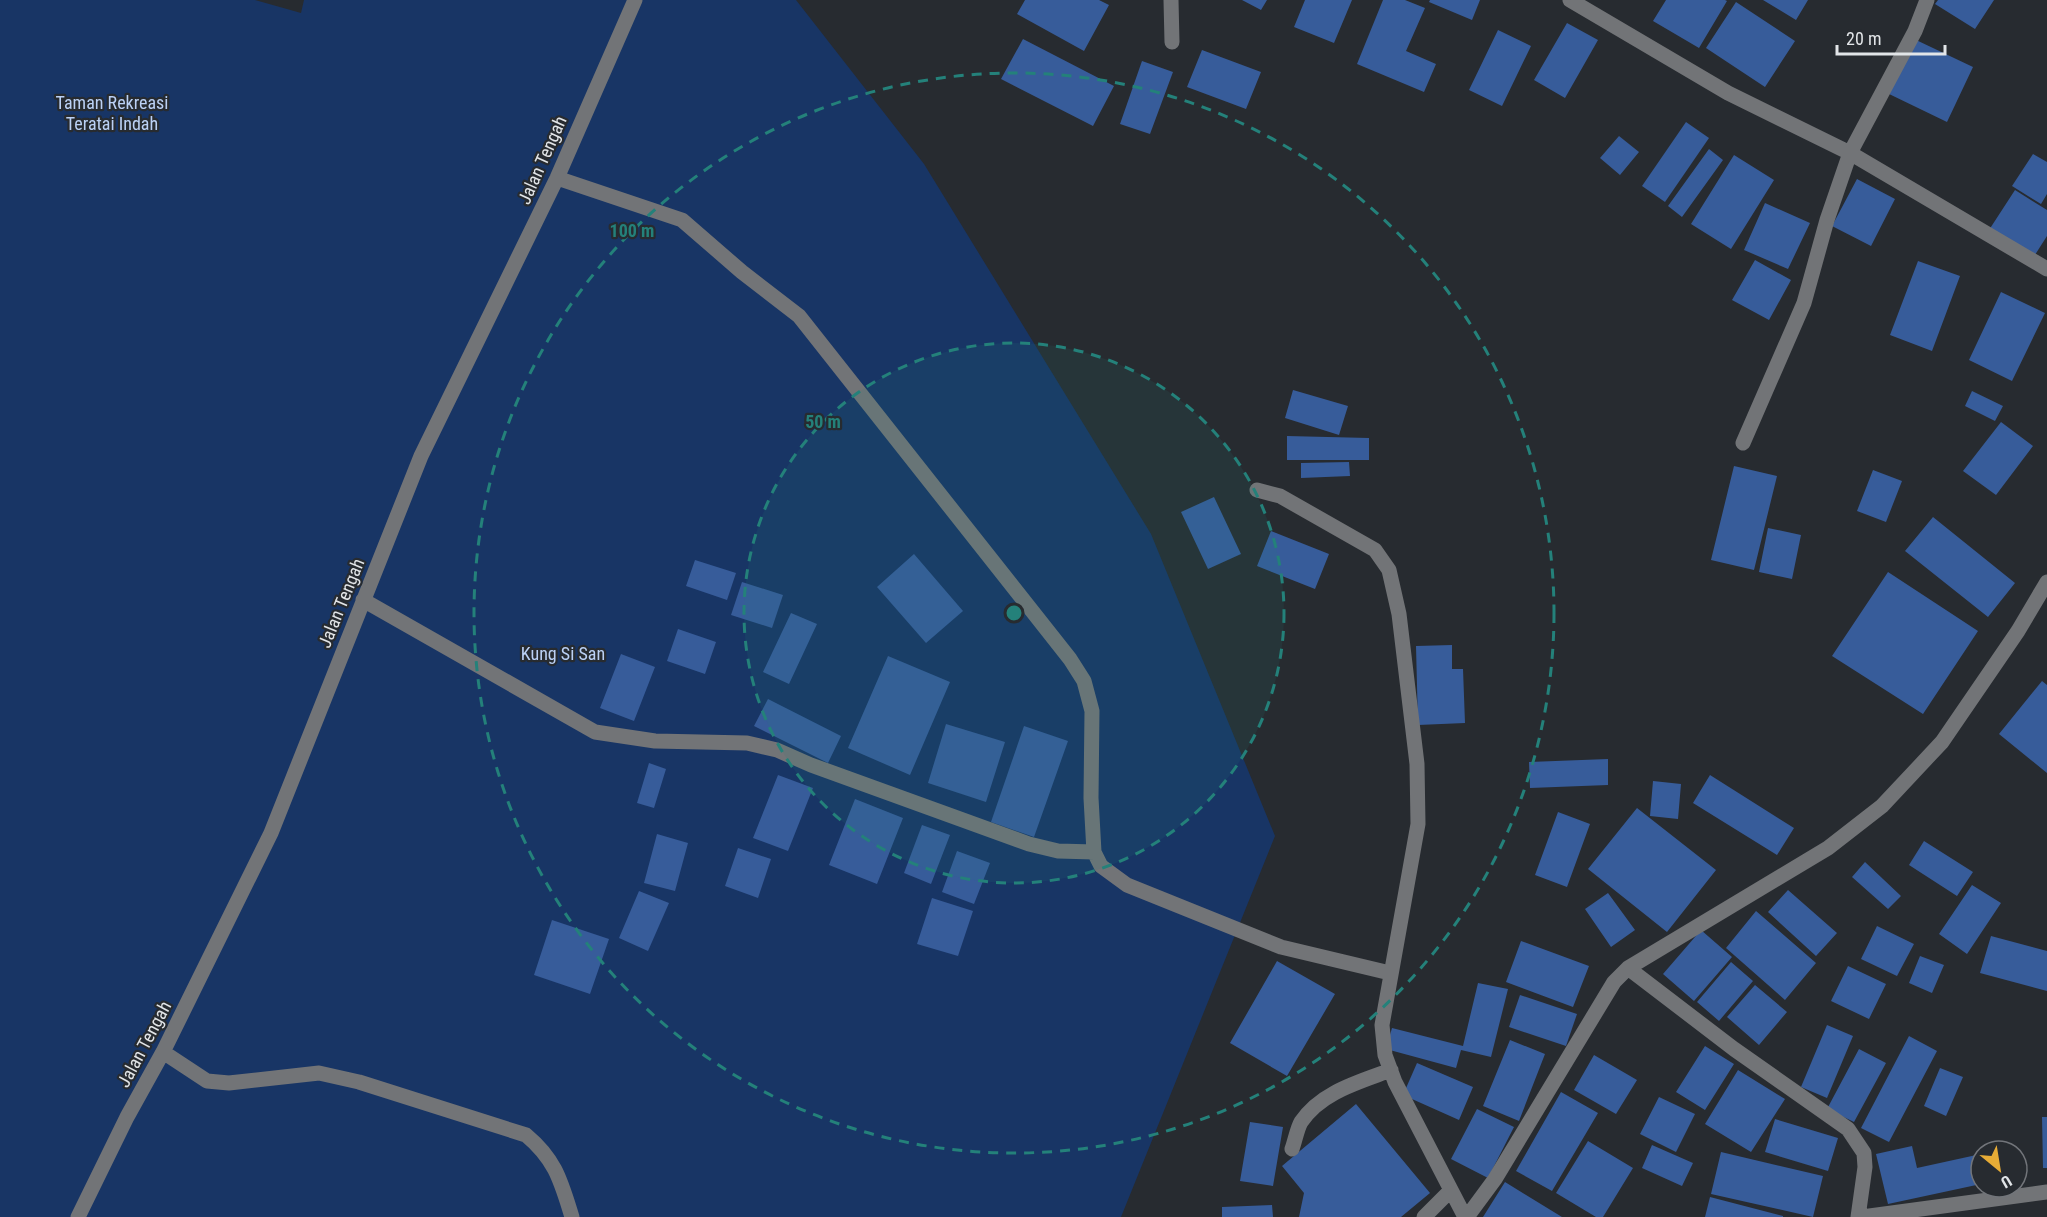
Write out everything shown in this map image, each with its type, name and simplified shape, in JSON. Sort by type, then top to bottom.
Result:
[{"type":"street","name":"Jalan Tengah","points":[[78,1217],[271,834],[421,456],[557,178],[634,0]]},
{"type":"street","points":[[1171,0],[1172,42]]},
{"type":"street","points":[[1570,0],[1728,93],[1850,153],[2047,269]]},
{"type":"street","points":[[1743,442],[1804,303],[1827,220],[1850,153],[1915,31],[1927,0]]},
{"type":"street","points":[[557,178],[681,220],[742,272],[799,315],[1070,659],[1084,681],[1092,711],[1094,852],[1101,866],[1127,885],[1281,947],[1390,973]]},
{"type":"street","points":[[1257,490],[1280,496],[1375,550],[1389,570],[1399,614],[1417,764],[1418,824],[1382,1025],[1385,1055],[1466,1217],[1495,1179],[1614,982],[1628,968],[1828,848],[1882,806],[1942,742],[2018,631],[2047,582]]},
{"type":"street","points":[[363,600],[595,732],[656,741],[747,743],[777,750],[812,765],[1029,844],[1058,851],[1094,852]]},
{"type":"street","points":[[1628,968],[1734,1048],[1848,1129],[1864,1153],[1865,1167],[1860,1217],[2047,1192]]},
{"type":"street","points":[[163,1052],[207,1081],[229,1083],[319,1073],[359,1082],[526,1136],[541,1148],[556,1167],[572,1217]]},
{"type":"street","points":[[1292,1149],[1301,1123],[1316,1106],[1336,1091],[1391,1070]]},
{"type":"street","points":[[1424,1217],[1451,1190]]},
{"type":"green space","name":"Kung Si San","points":[[0,0],[255,0],[301,13],[304,0],[796,0],[924,164],[1151,534],[1275,836],[1121,1217],[0,1217]]},
{"type":"building","points":[[1025,0],[1099,0],[1109,5],[1084,51],[1017,14]]},
{"type":"building","points":[[1242,0],[1267,0],[1261,10]]},
{"type":"building","points":[[1305,0],[1352,0],[1334,43],[1294,27]]},
{"type":"building","points":[[1383,0],[1405,0],[1425,8],[1406,51],[1436,64],[1424,92],[1357,64]]},
{"type":"building","points":[[1430,0],[1480,0],[1472,20],[1429,2]]},
{"type":"building","points":[[1666,0],[1727,1],[1699,48],[1653,21]]},
{"type":"building","points":[[1763,0],[1808,0],[1796,20]]},
{"type":"building","points":[[1938,0],[1994,0],[1975,29],[1935,4]]},
{"type":"building","points":[[1736,2],[1795,41],[1765,87],[1706,48]]},
{"type":"building","points":[[1567,23],[1598,40],[1565,98],[1534,80]]},
{"type":"building","points":[[1498,30],[1531,46],[1502,106],[1469,90]]},
{"type":"building","points":[[1023,39],[1114,86],[1093,126],[1001,79]]},
{"type":"building","points":[[1914,39],[1973,67],[1947,122],[1887,93]]},
{"type":"building","points":[[1202,50],[1261,72],[1246,109],[1187,87]]},
{"type":"building","points":[[1142,61],[1173,72],[1150,134],[1120,124]]},
{"type":"building","points":[[1686,122],[1709,138],[1665,202],[1642,186]]},
{"type":"building","points":[[1619,136],[1639,152],[1620,175],[1600,158]]},
{"type":"building","points":[[1709,149],[1723,160],[1682,217],[1668,206]]},
{"type":"building","points":[[2033,154],[2047,162],[2047,194],[2041,204],[2012,186]]},
{"type":"building","points":[[1734,155],[1774,180],[1731,249],[1691,224]]},
{"type":"building","points":[[1857,179],[1895,199],[1871,246],[1832,226]]},
{"type":"building","points":[[2015,190],[2047,210],[2047,236],[2033,258],[1989,230]]},
{"type":"building","points":[[1765,203],[1810,223],[1788,269],[1744,250]]},
{"type":"building","points":[[1755,260],[1791,280],[1769,320],[1732,300]]},
{"type":"building","points":[[1918,261],[1960,276],[1932,351],[1890,335]]},
{"type":"building","points":[[2001,292],[2045,313],[2012,381],[1969,360]]},
{"type":"building","points":[[1293,390],[1348,406],[1339,435],[1285,418]]},
{"type":"building","points":[[1972,391],[2003,406],[1995,421],[1965,406]]},
{"type":"building","points":[[2001,422],[2033,446],[1996,495],[1963,471]]},
{"type":"building","points":[[1287,436],[1369,438],[1369,460],[1287,460]]},
{"type":"building","points":[[1349,462],[1350,476],[1301,478],[1301,463]]},
{"type":"building","points":[[1734,466],[1777,476],[1754,570],[1711,560]]},
{"type":"building","points":[[1873,470],[1902,481],[1886,522],[1857,511]]},
{"type":"building","points":[[1214,497],[1241,554],[1208,569],[1181,512]]},
{"type":"building","points":[[1933,517],[2015,583],[1988,617],[1905,551]]},
{"type":"building","points":[[1768,528],[1801,535],[1792,579],[1759,572]]},
{"type":"building","points":[[1271,531],[1329,554],[1315,589],[1257,566]]},
{"type":"building","points":[[914,554],[963,611],[926,643],[877,587]]},
{"type":"building","points":[[695,560],[736,573],[727,600],[686,586]]},
{"type":"building","points":[[1888,572],[1978,631],[1923,714],[1832,656]]},
{"type":"building","points":[[742,582],[783,595],[772,628],[731,615]]},
{"type":"building","points":[[791,613],[817,624],[789,684],[763,672]]},
{"type":"building","points":[[678,629],[716,642],[705,674],[667,661]]},
{"type":"building","points":[[1452,645],[1452,669],[1463,669],[1465,723],[1418,725],[1416,646]]},
{"type":"building","points":[[621,654],[655,667],[634,721],[600,708]]},
{"type":"building","points":[[888,656],[950,682],[910,775],[848,748]]},
{"type":"building","points":[[2042,681],[2047,685],[2047,773],[1999,734]]},
{"type":"building","points":[[768,699],[841,736],[828,763],[754,726]]},
{"type":"building","points":[[946,724],[1005,742],[986,802],[928,783]]},
{"type":"building","points":[[1024,726],[1068,741],[1034,837],[991,822]]},
{"type":"building","points":[[1608,759],[1608,785],[1530,788],[1529,762]]},
{"type":"building","points":[[649,763],[666,769],[654,808],[637,803]]},
{"type":"building","points":[[778,775],[813,788],[788,851],[753,838]]},
{"type":"building","points":[[1710,775],[1794,828],[1777,855],[1693,803]]},
{"type":"building","points":[[1653,781],[1681,784],[1678,819],[1650,816]]},
{"type":"building","points":[[855,799],[903,818],[877,884],[829,865]]},
{"type":"building","points":[[1637,808],[1716,870],[1667,932],[1588,869]]},
{"type":"building","points":[[1558,812],[1590,824],[1567,887],[1535,875]]},
{"type":"building","points":[[922,825],[950,835],[931,884],[904,873]]},
{"type":"building","points":[[657,834],[688,843],[675,891],[644,883]]},
{"type":"building","points":[[1924,841],[1973,872],[1957,896],[1909,865]]},
{"type":"building","points":[[738,848],[771,859],[758,898],[725,886]]},
{"type":"building","points":[[957,851],[990,863],[974,904],[942,892]]},
{"type":"building","points":[[1865,862],[1901,896],[1888,909],[1852,877]]},
{"type":"building","points":[[1972,885],[2001,903],[1967,954],[1939,934]]},
{"type":"building","points":[[1788,890],[1837,933],[1816,956],[1768,912]]},
{"type":"building","points":[[639,891],[669,903],[648,951],[619,938]]},
{"type":"building","points":[[1608,893],[1635,930],[1611,947],[1585,909]]},
{"type":"building","points":[[932,898],[973,911],[958,956],[917,944]]},
{"type":"building","points":[[1756,911],[1816,963],[1785,1000],[1726,948]]},
{"type":"building","points":[[552,920],[609,939],[590,994],[534,975]]},
{"type":"building","points":[[1877,926],[1914,944],[1897,976],[1861,959]]},
{"type":"building","points":[[1701,930],[1732,957],[1694,1001],[1663,974]]},
{"type":"building","points":[[1991,936],[2047,951],[2047,991],[1980,973]]},
{"type":"building","points":[[1521,941],[1589,966],[1573,1007],[1506,982]]},
{"type":"building","points":[[1920,956],[1944,965],[1932,993],[1909,983]]},
{"type":"building","points":[[1277,961],[1335,994],[1287,1076],[1230,1043]]},
{"type":"building","points":[[1731,962],[1753,981],[1719,1021],[1697,1002]]},
{"type":"building","points":[[1848,966],[1886,984],[1869,1019],[1831,1001]]},
{"type":"building","points":[[1478,983],[1508,989],[1491,1057],[1461,1050],[1456,1068],[1386,1049],[1392,1028],[1463,1046]]},
{"type":"building","points":[[1755,985],[1787,1012],[1759,1045],[1727,1017]]},
{"type":"building","points":[[1520,995],[1577,1014],[1566,1046],[1509,1027]]},
{"type":"building","points":[[1827,1025],[1853,1036],[1827,1098],[1801,1087]]},
{"type":"building","points":[[1909,1036],[1937,1051],[1889,1142],[1861,1128]]},
{"type":"building","points":[[1510,1040],[1545,1054],[1519,1121],[1483,1106]]},
{"type":"building","points":[[1705,1046],[1734,1064],[1705,1110],[1676,1092]]},
{"type":"building","points":[[1859,1049],[1886,1063],[1854,1122],[1827,1109]]},
{"type":"building","points":[[1594,1055],[1637,1080],[1616,1114],[1574,1090]]},
{"type":"building","points":[[1417,1063],[1473,1087],[1459,1120],[1403,1095]]},
{"type":"building","points":[[1940,1068],[1963,1077],[1946,1116],[1924,1106]]},
{"type":"building","points":[[1738,1070],[1785,1099],[1751,1152],[1705,1124]]},
{"type":"building","points":[[1561,1092],[1598,1113],[1552,1191],[1516,1171]]},
{"type":"building","points":[[1659,1097],[1695,1114],[1676,1152],[1640,1134]]},
{"type":"building","points":[[1356,1104],[1430,1193],[1401,1217],[1299,1217],[1304,1193],[1282,1166]]},
{"type":"building","points":[[1477,1109],[1514,1127],[1488,1178],[1451,1159]]},
{"type":"building","points":[[2042,1117],[2047,1117],[2047,1168],[2043,1168]]},
{"type":"building","points":[[1775,1119],[1838,1138],[1828,1171],[1765,1152]]},
{"type":"building","points":[[1250,1122],[1283,1127],[1273,1186],[1240,1181]]},
{"type":"building","points":[[1588,1141],[1633,1168],[1603,1217],[1596,1217],[1556,1193]]},
{"type":"building","points":[[1652,1145],[1693,1163],[1682,1186],[1642,1168]]},
{"type":"building","points":[[1912,1146],[1917,1168],[1969,1157],[1969,1187],[1888,1204],[1876,1154]]},
{"type":"building","points":[[1721,1152],[1823,1176],[1813,1217],[1711,1194]]},
{"type":"building","points":[[1505,1182],[1562,1217],[1483,1217]]},
{"type":"building","points":[[1710,1197],[1783,1216],[1783,1217],[1705,1217]]},
{"type":"building","points":[[1272,1205],[1273,1217],[1222,1217],[1222,1207]]},
{"type":"park label","name":"Taman Rekreasi Teratai Indah","points":[[112,112]]}]
